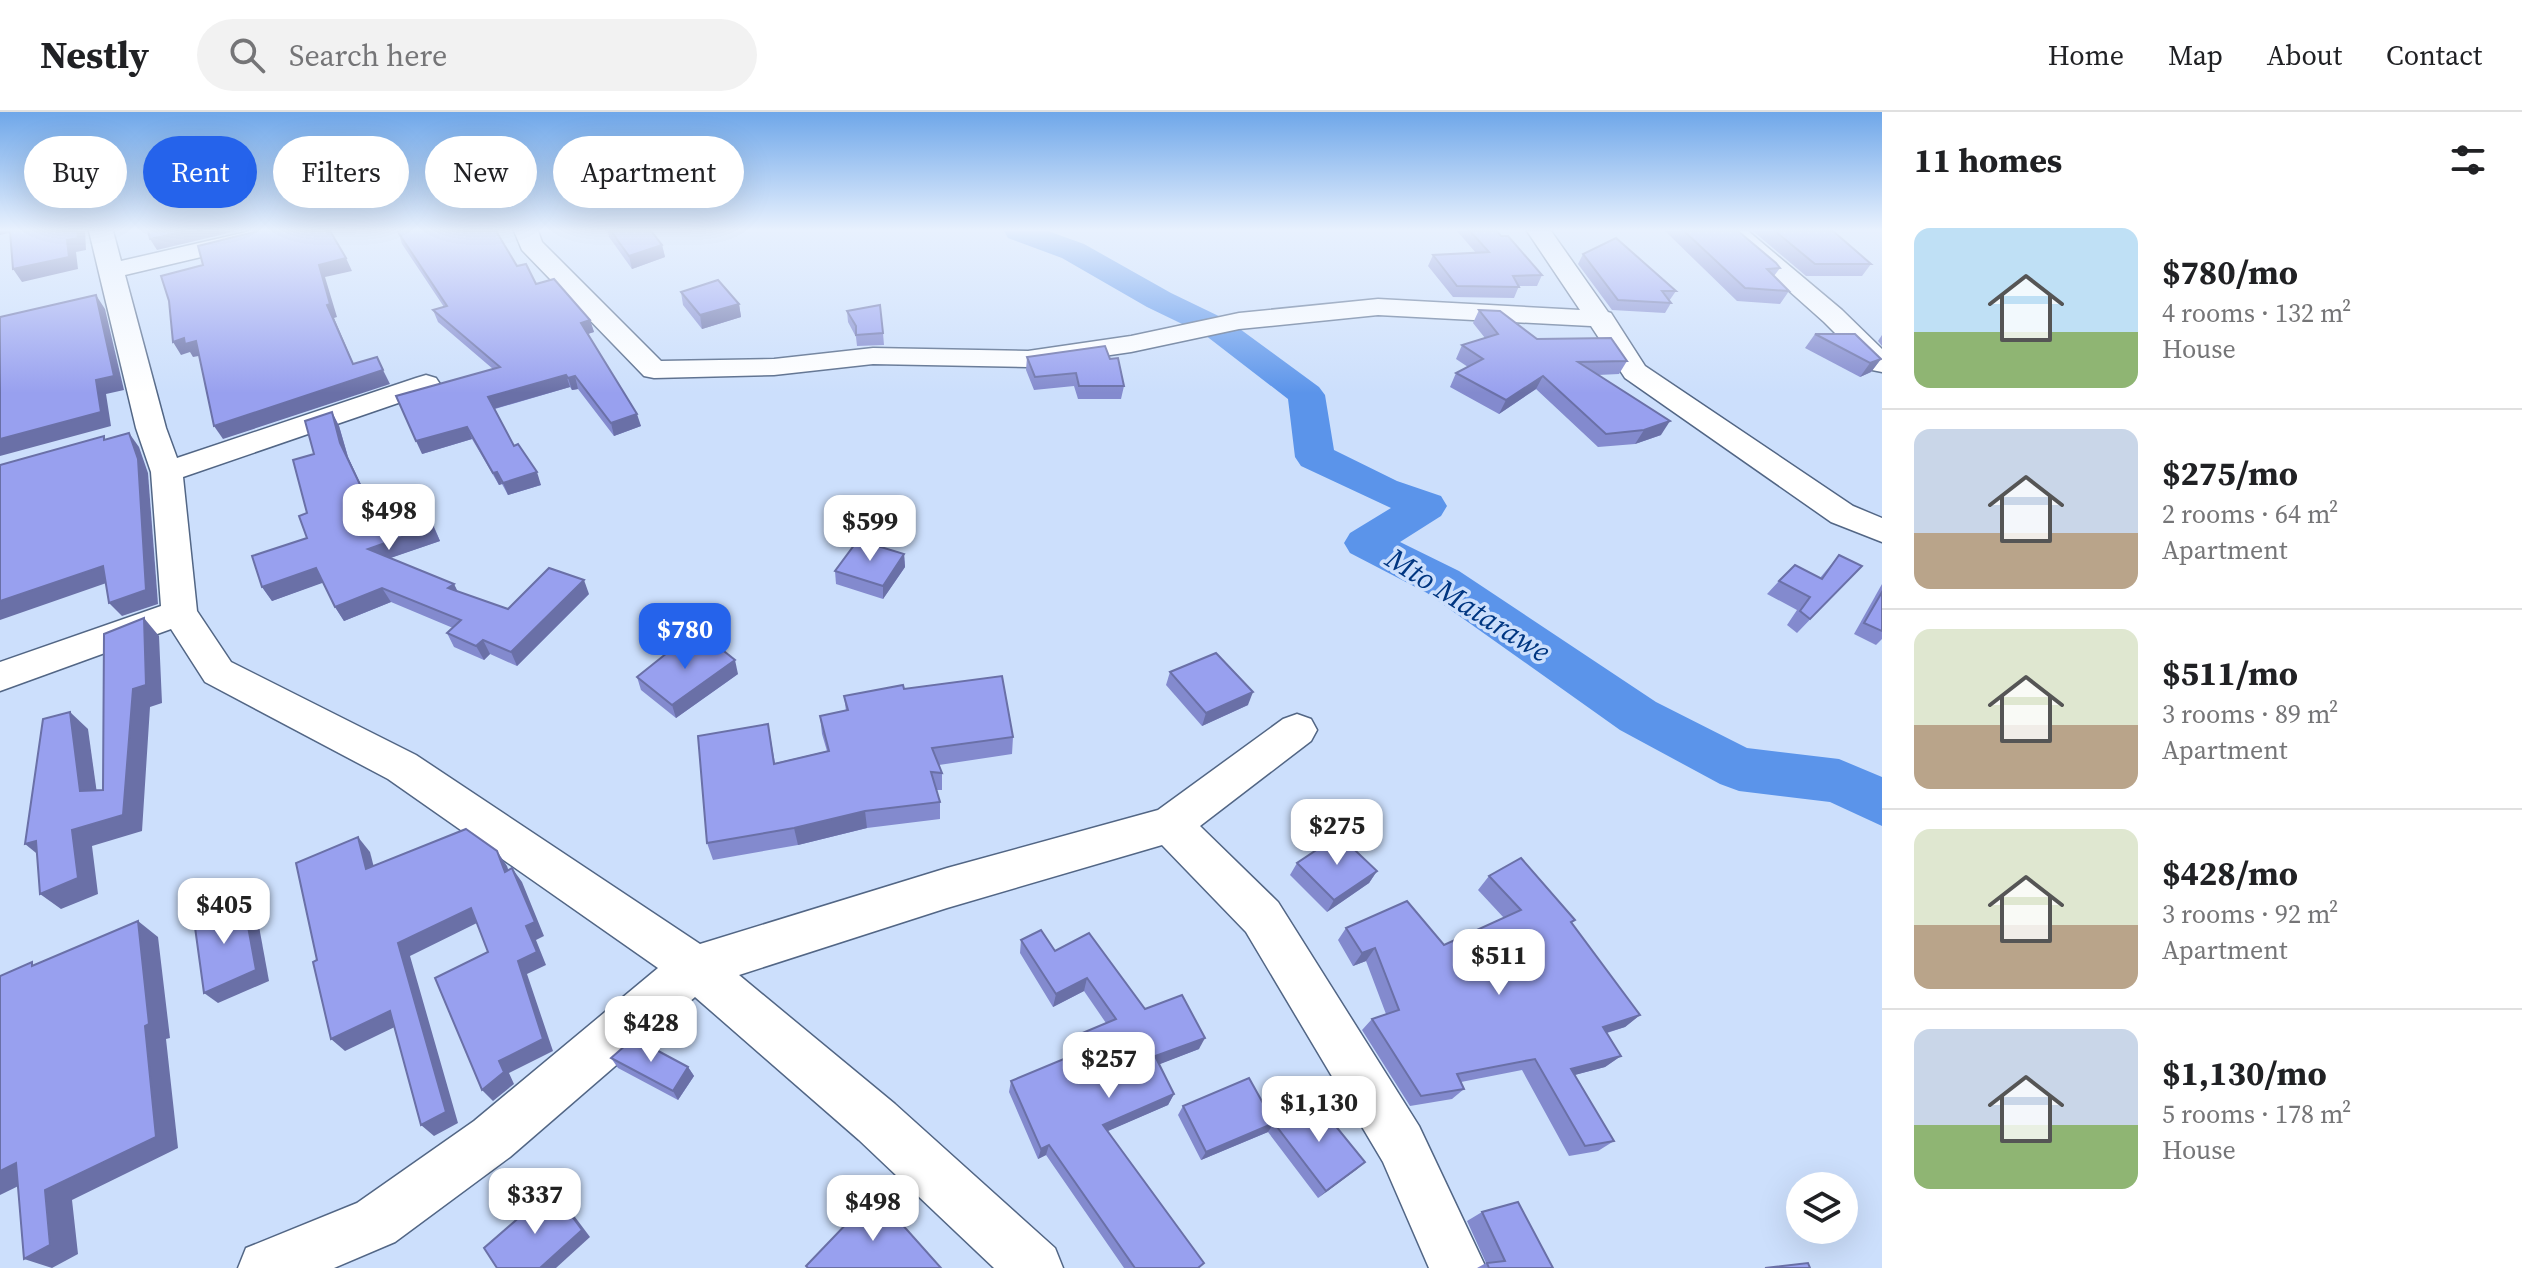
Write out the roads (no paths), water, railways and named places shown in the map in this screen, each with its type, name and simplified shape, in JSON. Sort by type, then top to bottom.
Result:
[{"type":"street","points":[[106,285],[136,432],[167,472],[179,613],[218,672],[402,767],[695,967],[877,1122],[1035,1268]]},
{"type":"street","points":[[106,289],[118,285]]},
{"type":"street","points":[[570,285],[654,370],[774,367],[873,356],[1028,359],[1131,344],[1239,321],[1378,307],[1602,319]]},
{"type":"street","points":[[1578,285],[1635,372],[1842,514],[1882,531]]},
{"type":"street","points":[[1797,285],[1882,364]]},
{"type":"street","points":[[167,472],[426,384]]},
{"type":"street","points":[[0,677],[179,613]]},
{"type":"street","points":[[266,1268],[376,1223],[492,1139],[695,967],[947,888],[1170,825],[1297,730]]},
{"type":"street","points":[[1170,825],[1262,917],[1401,1144],[1458,1268]]},
{"type":"waterway","name":"Mto Matarawe","points":[[1133,285],[1217,328],[1306,395],[1315,457],[1382,490],[1426,506],[1366,543],[1443,582],[1638,716],[1739,769],[1839,781],[1882,803]]}]
